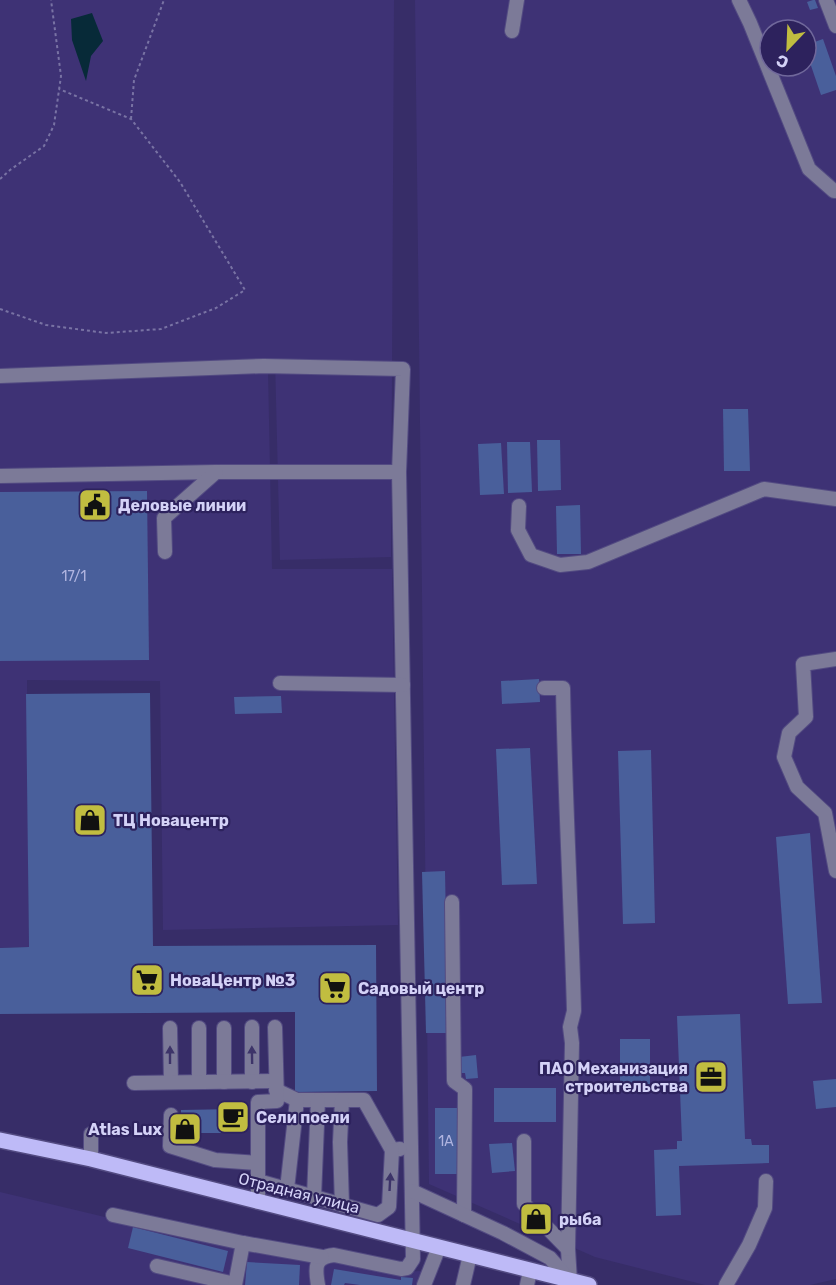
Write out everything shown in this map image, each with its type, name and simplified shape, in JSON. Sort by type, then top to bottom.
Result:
[{"type":"main road","name":"Отрадная улица","points":[[0,1140],[91,1159],[470,1255],[528,1278],[570,1281],[589,1285]]},
{"type":"lane","points":[[512,31],[517,0]]},
{"type":"lane","points":[[738,0],[750,23],[809,169],[836,191]]},
{"type":"lane","points":[[826,0],[836,26]]},
{"type":"lane","points":[[0,376],[264,366],[403,369],[399,472],[412,1149],[412,1262],[404,1269],[334,1255],[322,1257],[243,1243],[113,1215]]},
{"type":"lane","points":[[0,476],[216,472],[399,472]]},
{"type":"lane","points":[[165,552],[164,518],[216,472]]},
{"type":"lane","points":[[519,506],[518,530],[531,555],[560,565],[588,562],[764,489],[836,500]]},
{"type":"lane","points":[[836,659],[803,664],[806,717],[789,733],[784,757],[797,787],[825,813],[836,872]]},
{"type":"lane","points":[[280,683],[403,685]]},
{"type":"lane","points":[[544,688],[563,688],[574,1011],[570,1027],[572,1042],[568,1249],[570,1281]]},
{"type":"lane","points":[[452,902],[454,1081],[465,1089],[464,1215]]},
{"type":"lane","points":[[258,1202],[258,1102],[277,1101],[275,1027]]},
{"type":"lane","points":[[170,1028],[171,1082]]},
{"type":"lane","points":[[199,1028],[199,1082]]},
{"type":"lane","points":[[224,1028],[224,1082]]},
{"type":"lane","points":[[252,1028],[252,1082]]},
{"type":"lane","points":[[134,1083],[252,1082],[276,1086],[297,1100],[364,1100],[392,1150],[389,1207],[378,1215],[258,1181]]},
{"type":"lane","points":[[287,1189],[297,1100]]},
{"type":"lane","points":[[314,1197],[318,1100]]},
{"type":"lane","points":[[342,1100],[342,1205]]},
{"type":"lane","points":[[171,1115],[170,1146],[215,1160],[258,1163]]},
{"type":"lane","points":[[90,1134],[91,1159]]},
{"type":"lane","points":[[524,1141],[524,1204],[568,1249]]},
{"type":"lane","points":[[392,1150],[412,1149]]},
{"type":"lane","points":[[726,1285],[749,1245],[765,1208],[766,1181]]},
{"type":"lane","points":[[412,1191],[503,1233],[550,1258],[570,1281]]},
{"type":"lane","points":[[157,1266],[235,1285],[243,1243]]},
{"type":"lane","points":[[424,1285],[439,1247]]},
{"type":"lane","points":[[463,1285],[470,1255]]},
{"type":"lane","points":[[318,1285],[317,1264],[322,1257]]},
{"type":"path","points":[[0,179],[45,146],[54,125],[61,76],[51,0]]},
{"type":"path","points":[[131,119],[134,80],[164,0]]},
{"type":"path","points":[[0,309],[46,325],[117,333],[161,329],[216,308],[245,290],[180,182],[131,119],[59,89]]},
{"type":"shaded area","points":[[0,0],[394,0],[391,557],[280,560],[275,359],[0,370]]},
{"type":"shaded area","points":[[415,0],[836,0],[836,1279],[810,1285],[705,1285],[595,1257],[429,1184]]},
{"type":"shaded area","points":[[268,370],[272,569],[392,569],[398,925],[163,930],[160,681],[27,680],[29,947],[0,948],[0,380]]},
{"type":"shaded area","points":[[0,1192],[239,1249],[230,1285],[0,1285]]},
{"type":"shaded area","points":[[244,1249],[429,1273],[425,1285],[235,1285]]},
{"type":"water","points":[[92,13],[103,41],[91,56],[86,81],[72,40],[71,19]]},
{"type":"building","points":[[813,0],[818,8],[810,10],[807,2]]},
{"type":"building","points":[[823,39],[836,76],[836,90],[821,95],[815,78],[818,78],[818,41]]},
{"type":"building","points":[[723,409],[748,409],[750,471],[724,471]]},
{"type":"building","points":[[537,440],[560,440],[561,490],[538,491]]},
{"type":"building","points":[[507,442],[530,442],[532,492],[508,493]]},
{"type":"building","points":[[501,443],[504,494],[480,495],[478,444]]},
{"type":"building","points":[[147,491],[149,660],[0,661],[0,492]]},
{"type":"building","points":[[580,505],[581,554],[557,554],[556,506]]},
{"type":"building","points":[[539,679],[540,702],[502,704],[501,681]]},
{"type":"building","points":[[150,693],[153,946],[376,945],[377,1091],[295,1092],[295,1012],[0,1014],[0,948],[29,947],[26,694]]},
{"type":"building","points":[[281,696],[282,713],[235,714],[234,697]]},
{"type":"building","points":[[530,748],[537,884],[502,885],[496,749]]},
{"type":"building","points":[[651,750],[655,923],[623,924],[618,751]]},
{"type":"building","points":[[810,833],[822,1003],[788,1004],[776,837]]},
{"type":"building","points":[[445,871],[448,1033],[426,1033],[422,872]]},
{"type":"building","name":"ПАО Механизация строительства","points":[[740,1014],[745,1139],[751,1139],[752,1145],[769,1145],[769,1163],[679,1166],[681,1215],[656,1216],[654,1150],[677,1149],[677,1141],[682,1141],[677,1016]]},
{"type":"building","points":[[620,1039],[650,1039],[650,1086],[620,1086]]},
{"type":"building","points":[[476,1055],[478,1078],[466,1079],[465,1073],[461,1073],[459,1057]]},
{"type":"building","points":[[836,1079],[836,1107],[816,1109],[813,1081]]},
{"type":"building","points":[[494,1088],[556,1088],[556,1122],[494,1122]]},
{"type":"building","points":[[435,1108],[457,1108],[458,1174],[435,1174]]},
{"type":"building","points":[[236,1109],[236,1133],[181,1133],[181,1110]]},
{"type":"building","points":[[512,1143],[515,1171],[492,1173],[489,1144]]},
{"type":"building","points":[[133,1227],[228,1251],[223,1272],[128,1248]]},
{"type":"building","points":[[247,1262],[300,1265],[299,1285],[245,1285]]},
{"type":"building","points":[[334,1269],[401,1280],[401,1277],[413,1278],[412,1285],[345,1283],[344,1285],[331,1285]]},
{"type":"place","name":"Деловые линии","points":[[95,505]]},
{"type":"place","name":"ТЦ Новацентр","points":[[90,820]]},
{"type":"place","name":"НоваЦентр №3","points":[[147,980]]},
{"type":"place","name":"Садовый центр","points":[[335,988]]},
{"type":"place","name":"ПАО Механизация строительства","points":[[711,1077]]},
{"type":"place","name":"Сели поели","points":[[233,1117]]},
{"type":"place","name":"Atlas Lux","points":[[185,1129]]},
{"type":"place","name":"рыба","points":[[536,1219]]}]
